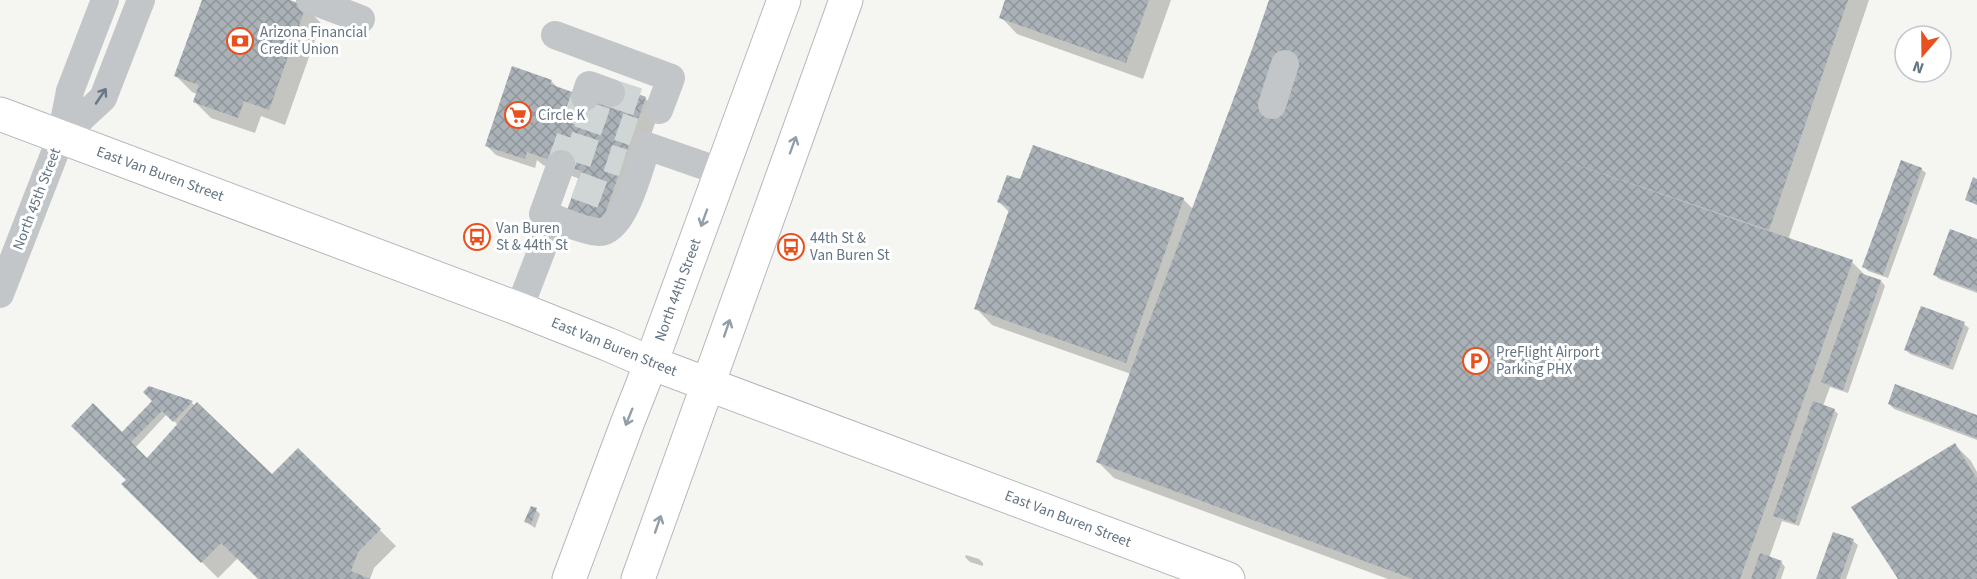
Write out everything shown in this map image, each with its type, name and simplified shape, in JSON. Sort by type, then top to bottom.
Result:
[{"type":"main road","name":"North 44th Street","points":[[569,579],[784,0]]},
{"type":"main road","points":[[638,579],[846,0]]},
{"type":"main road","name":"East Van Buren Street","points":[[0,114],[519,309],[651,363],[1228,579]]},
{"type":"street","name":"North 45th Street","points":[[0,294],[61,137],[70,91],[105,0]]},
{"type":"street","name":"North 45th Street","points":[[61,137],[103,98],[141,0]]},
{"type":"street","points":[[310,0],[361,19]]},
{"type":"street","points":[[555,35],[671,78],[652,107],[619,200],[622,216],[609,229],[600,232],[543,214],[565,176]]},
{"type":"street","points":[[1272,105],[1285,64]]},
{"type":"street","points":[[639,149],[722,172]]},
{"type":"street","points":[[519,309],[554,218]]},
{"type":"building","name":"Arizona Financial Credit Union","points":[[202,0],[290,0],[306,6],[269,110],[244,101],[238,118],[193,102],[199,85],[174,76]]},
{"type":"building","points":[[1005,0],[1149,0],[1126,63],[999,18]]},
{"type":"building","name":"PreFlight Airport Parking PHX","points":[[1269,0],[1848,0],[1769,230],[1515,144],[1853,260],[1740,579],[1413,579],[1096,462]]},
{"type":"building","points":[[512,66],[552,80],[550,84],[608,105],[614,85],[646,97],[601,225],[566,213],[581,171],[527,152],[525,159],[485,146]]},
{"type":"building","points":[[1033,145],[1184,198],[1126,363],[974,309],[1010,207],[997,202],[1007,175],[1020,179]]},
{"type":"building","points":[[1901,160],[1922,168],[1883,275],[1862,267]]},
{"type":"building","points":[[1973,177],[1977,179],[1977,205],[1965,200]]},
{"type":"building","points":[[1950,229],[1977,239],[1977,291],[1933,275]]},
{"type":"building","points":[[467,231],[483,237],[481,242],[465,236]]},
{"type":"building","points":[[1860,273],[1881,280],[1843,390],[1821,382]]},
{"type":"building","points":[[1921,306],[1965,322],[1949,366],[1904,350]]},
{"type":"building","points":[[1895,384],[1977,415],[1977,438],[1888,404]]},
{"type":"building","points":[[149,386],[193,401],[173,422],[162,411],[131,442],[147,458],[197,402],[272,474],[298,448],[381,529],[358,552],[351,571],[370,579],[258,579],[221,543],[201,563],[121,484],[126,480],[71,426],[93,403],[122,432],[152,401],[143,392]]},
{"type":"building","points":[[1813,401],[1835,409],[1795,523],[1773,516]]},
{"type":"building","points":[[1955,443],[1977,477],[1977,579],[1898,579],[1851,507]]},
{"type":"building","points":[[531,506],[537,508],[531,524],[524,522]]},
{"type":"building","points":[[1833,532],[1854,539],[1840,579],[1816,579]]},
{"type":"building","points":[[1760,553],[1782,561],[1775,579],[1751,579]]},
{"type":"tunnel","points":[[611,93],[644,104]]},
{"type":"tunnel","points":[[561,164],[585,97]]},
{"type":"tunnel","points":[[579,113],[634,132]]},
{"type":"tunnel","points":[[568,145],[623,163]]},
{"type":"tunnel","points":[[576,185],[611,198]]},
{"type":"place","name":"Arizona Financial Credit Union","points":[[240,41]]},
{"type":"place","name":"Circle K","points":[[518,115]]},
{"type":"place","name":"Van Buren St & 44th St","points":[[477,237]]},
{"type":"place","name":"44th St & Van Buren St","points":[[791,247]]},
{"type":"place","name":"PreFlight Airport Parking PHX","points":[[1476,361]]}]
